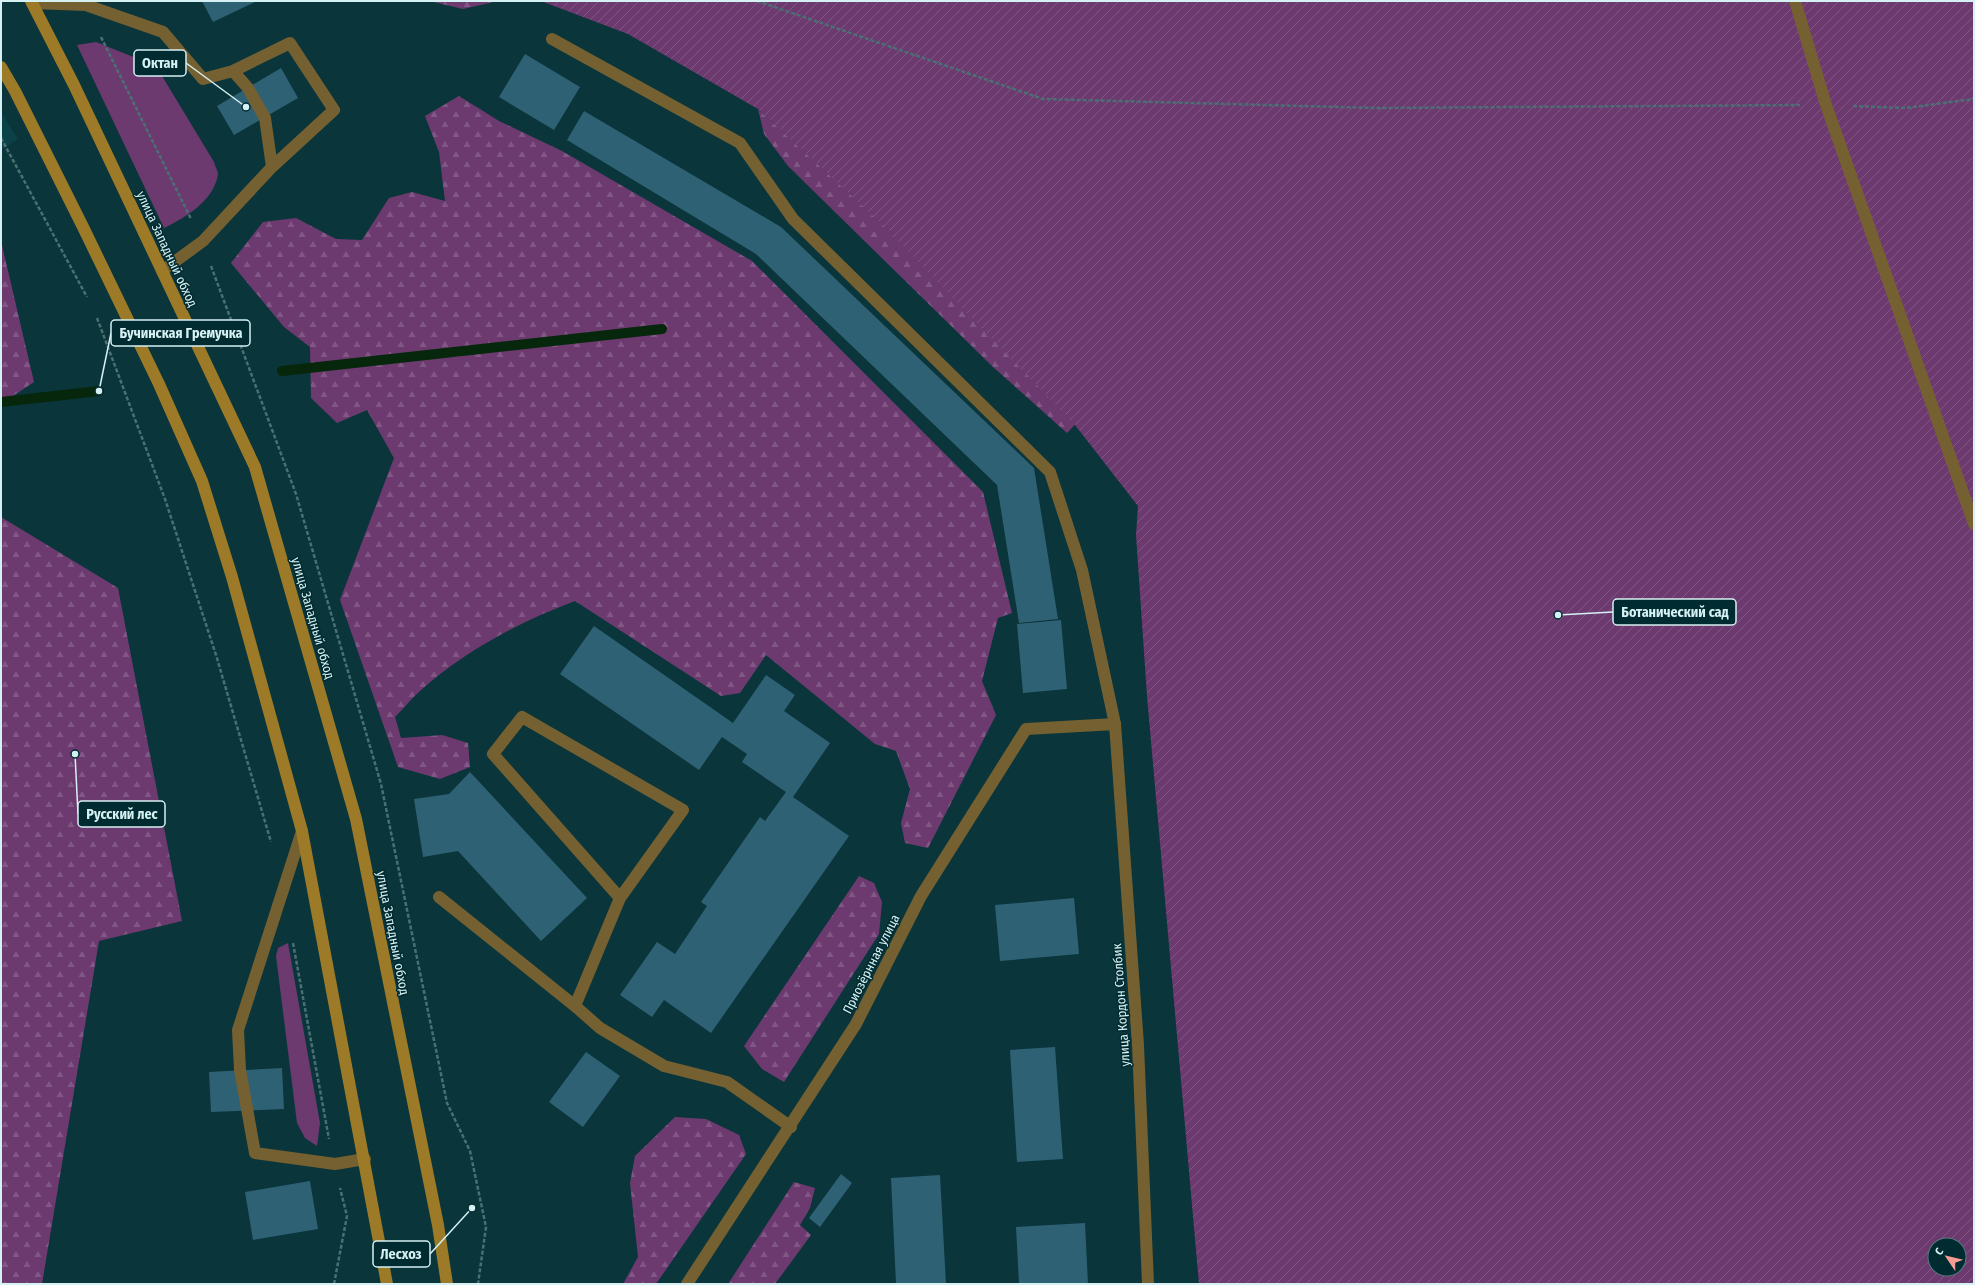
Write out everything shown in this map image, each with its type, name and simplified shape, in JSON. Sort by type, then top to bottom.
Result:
[{"type":"main road","name":"улица Западный обход","points":[[31,2],[74,85],[255,467],[356,819],[438,1225],[446,1284]]},
{"type":"main road","points":[[1,67],[15,91],[146,356],[202,481],[232,577],[302,831],[365,1159],[387,1284]]},
{"type":"street","points":[[1795,1],[1826,105],[1974,524]]},
{"type":"street","points":[[31,2],[86,5],[163,32],[203,79],[233,71],[290,43],[334,110],[272,167],[203,242],[162,272]]},
{"type":"street","name":"улица Кордон Столбик","points":[[552,40],[740,142],[793,219],[1050,472],[1082,570],[1115,724],[1138,1045],[1148,1284]]},
{"type":"street","points":[[233,71],[248,88],[265,118],[272,167]]},
{"type":"street","points":[[575,1006],[620,898],[683,810],[522,717],[493,754],[620,898]]},
{"type":"street","name":"Приозёрнная улица","points":[[687,1284],[856,1024],[921,896],[1026,728],[1115,724]]},
{"type":"street","points":[[302,831],[238,1030],[240,1070],[255,1153],[334,1164],[365,1159]]},
{"type":"street","points":[[439,897],[575,1006],[600,1028],[664,1066],[727,1082],[790,1127]]},
{"type":"path","points":[[757,1],[1043,99],[1377,108],[1826,105],[1905,108],[1974,99]]},
{"type":"path","points":[[86,5],[203,242],[232,323]]},
{"type":"path","points":[[1,138],[91,304]]},
{"type":"path","points":[[95,311],[165,499],[216,655],[272,844]]},
{"type":"path","points":[[292,937],[334,1164],[346,1216],[334,1284]]},
{"type":"shaded area","points":[[1,112],[18,139],[1,150]]},
{"type":"green space","points":[[429,1],[498,1],[463,9]]},
{"type":"green space","points":[[541,1],[1974,1],[1974,1284],[1199,1284],[1147,696],[1136,535],[1138,506],[1075,425],[883,225],[758,109],[628,34]]},
{"type":"green space","points":[[96,42],[151,64],[162,76],[214,162],[217,170],[218,174],[215,184],[205,200],[190,213],[164,228],[77,45]]},
{"type":"green space","points":[[459,96],[499,121],[562,151],[752,261],[983,492],[1012,613],[998,618],[982,681],[996,715],[928,848],[905,843],[901,823],[910,789],[896,751],[875,744],[766,655],[740,693],[721,696],[575,601],[533,618],[474,650],[420,691],[395,717],[401,738],[442,735],[468,743],[470,767],[440,779],[398,767],[340,600],[394,458],[367,410],[337,423],[311,398],[310,347],[284,327],[231,263],[263,222],[296,218],[336,239],[362,240],[389,198],[412,192],[445,201],[439,152],[425,116]]},
{"type":"green space","points":[[758,109],[1087,412],[1067,433],[992,366],[788,166],[764,134]]},
{"type":"green space","points":[[1,241],[34,382],[1,404]]},
{"type":"green space","points":[[1,517],[118,588],[182,921],[99,941],[42,1284],[1,1284]]},
{"type":"green space","points":[[859,876],[874,883],[882,902],[879,934],[784,1082],[762,1069],[744,1046]]},
{"type":"green space","points":[[288,943],[320,1123],[317,1146],[305,1138],[297,1123],[276,956],[278,948]]},
{"type":"green space","points":[[675,1117],[706,1119],[739,1135],[746,1154],[656,1284],[623,1284],[638,1257],[630,1183],[635,1156]]},
{"type":"green space","points":[[794,1182],[815,1188],[810,1208],[800,1225],[811,1235],[775,1284],[728,1284]]},
{"type":"building","points":[[202,1],[257,1],[213,22]]},
{"type":"building","points":[[525,54],[580,87],[554,130],[499,97]]},
{"type":"building","points":[[281,68],[298,98],[234,135],[217,106]]},
{"type":"building","points":[[584,111],[781,227],[1034,468],[1058,619],[1019,623],[997,485],[756,254],[567,140]]},
{"type":"building","points":[[1061,620],[1067,689],[1023,693],[1017,624]]},
{"type":"building","points":[[594,626],[733,723],[766,675],[795,695],[784,711],[830,743],[793,797],[849,836],[711,1033],[664,1000],[652,1017],[620,995],[657,942],[675,954],[707,906],[701,902],[760,817],[765,821],[786,792],[742,762],[747,754],[722,737],[699,770],[560,674]]},
{"type":"building","points":[[470,772],[587,898],[541,941],[458,851],[423,857],[414,799],[449,794]]},
{"type":"building","points":[[1074,898],[1079,954],[1000,961],[995,905]]},
{"type":"building","points":[[1055,1047],[1063,1159],[1017,1162],[1010,1050]]},
{"type":"building","points":[[586,1052],[620,1076],[583,1127],[549,1102]]},
{"type":"building","points":[[282,1068],[284,1109],[211,1112],[209,1072]]},
{"type":"building","points":[[841,1174],[852,1183],[820,1227],[809,1218]]},
{"type":"building","points":[[940,1175],[946,1284],[896,1284],[891,1178]]},
{"type":"building","points":[[310,1181],[318,1229],[253,1240],[245,1192]]},
{"type":"building","points":[[1085,1223],[1088,1284],[1019,1284],[1016,1227]]},
{"type":"waterway","points":[[282,371],[662,329]]},
{"type":"waterway","points":[[1,402],[99,391]]},
{"type":"place","name":"Октан","points":[[246,107]]},
{"type":"place","name":"Бучинская Гремучка","points":[[99,391]]},
{"type":"place","name":"Ботанический сад","points":[[1558,615]]},
{"type":"place","name":"Русский лес","points":[[75,754]]},
{"type":"place","name":"Лесхоз","points":[[472,1208]]}]
